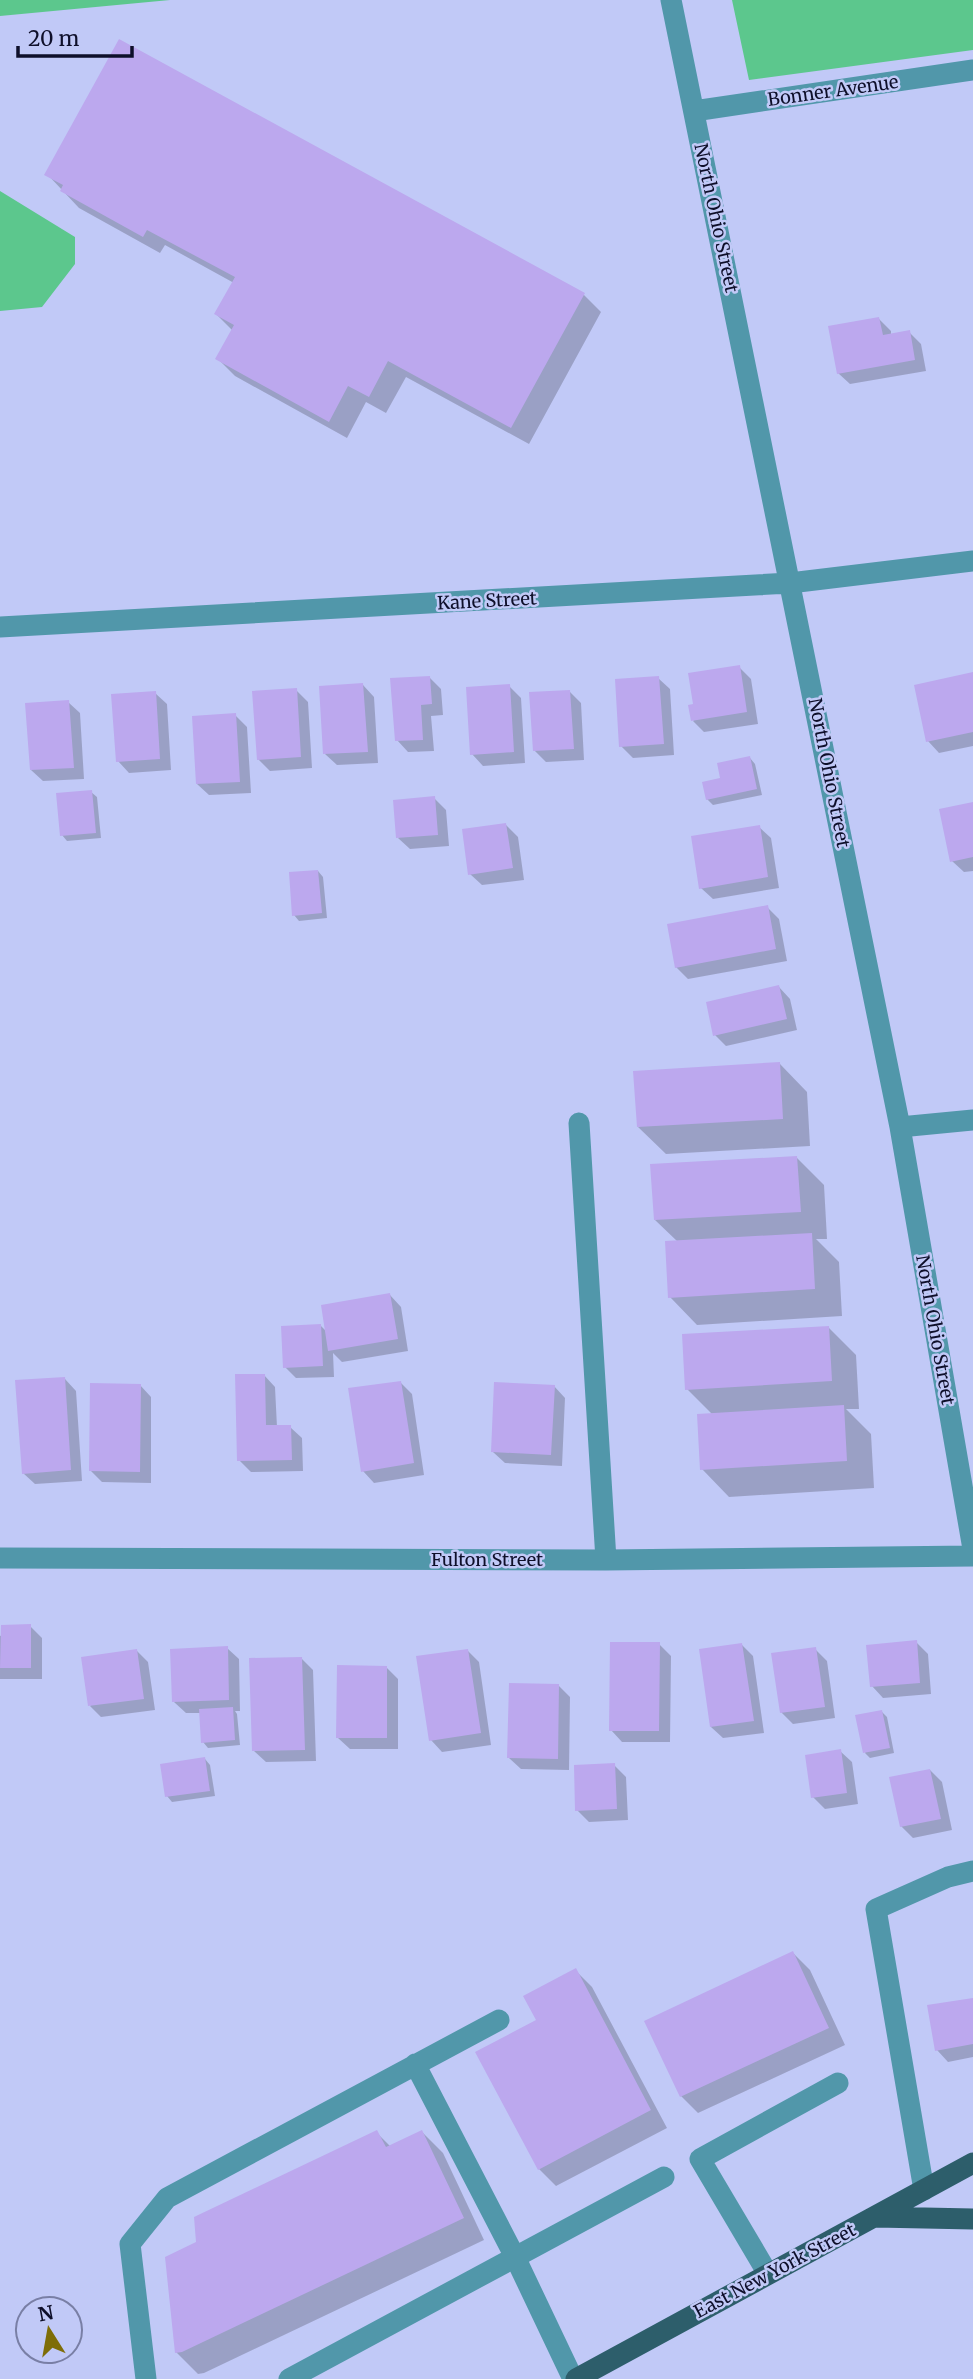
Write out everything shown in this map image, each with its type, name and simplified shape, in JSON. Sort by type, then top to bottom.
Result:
[{"type":"main road","name":"East New York Street","points":[[575,2379],[973,2163]]},
{"type":"main road","points":[[874,2217],[973,2219]]},
{"type":"street","name":"North Ohio Street","points":[[671,0],[900,1127],[973,1549]]},
{"type":"street","name":"Bonner Avenue","points":[[694,111],[973,70]]},
{"type":"street","name":"Kane Street","points":[[0,627],[790,583],[973,561]]},
{"type":"street","points":[[900,1127],[973,1120]]},
{"type":"street","points":[[579,1123],[606,1560]]},
{"type":"street","name":"Fulton Street","points":[[0,1558],[606,1560],[973,1556]]},
{"type":"street","points":[[924,2190],[876,1909],[948,1877],[973,1871]]},
{"type":"street","points":[[146,2379],[131,2244],[167,2198],[499,2020]]},
{"type":"street","points":[[415,2064],[575,2379]]},
{"type":"street","points":[[768,2274],[700,2159],[838,2082]]},
{"type":"street","points":[[289,2379],[664,2177]]},
{"type":"green space","points":[[0,0],[170,0],[0,16]]},
{"type":"green space","points":[[732,0],[973,0],[973,50],[749,80]]},
{"type":"green space","points":[[0,191],[75,237],[75,264],[42,307],[0,311]]},
{"type":"building","points":[[119,39],[585,293],[511,428],[388,361],[369,397],[348,386],[329,422],[215,359],[234,325],[214,314],[235,277],[147,230],[143,237],[60,191],[63,185],[44,175]]},
{"type":"building","points":[[879,317],[883,335],[910,330],[915,360],[837,374],[828,326]]},
{"type":"building","points":[[740,665],[747,712],[691,721],[688,705],[693,704],[688,673]]},
{"type":"building","points":[[973,672],[973,732],[926,742],[914,685]]},
{"type":"building","points":[[430,676],[432,704],[421,705],[423,740],[395,741],[390,678]]},
{"type":"building","points":[[659,676],[664,744],[619,747],[615,679]]},
{"type":"building","points":[[363,683],[368,752],[323,754],[319,686]]},
{"type":"building","points":[[510,684],[514,752],[470,755],[466,687]]},
{"type":"building","points":[[297,688],[301,757],[257,760],[252,691]]},
{"type":"building","points":[[570,690],[574,749],[533,751],[529,692]]},
{"type":"building","points":[[156,691],[160,759],[116,762],[111,694]]},
{"type":"building","points":[[69,700],[74,768],[30,770],[25,703]]},
{"type":"building","points":[[236,713],[240,782],[196,784],[192,716]]},
{"type":"building","points":[[750,756],[757,789],[706,800],[702,782],[720,778],[717,763]]},
{"type":"building","points":[[92,790],[96,833],[60,836],[56,793]]},
{"type":"building","points":[[435,796],[438,835],[396,838],[393,800]]},
{"type":"building","points":[[973,802],[973,857],[950,862],[939,809]]},
{"type":"building","points":[[506,823],[513,868],[468,875],[462,829]]},
{"type":"building","points":[[760,825],[768,877],[699,889],[691,836]]},
{"type":"building","points":[[318,870],[322,913],[292,916],[289,872]]},
{"type":"building","points":[[768,905],[776,949],[675,968],[667,924]]},
{"type":"building","points":[[779,985],[787,1019],[713,1036],[706,1002]]},
{"type":"building","points":[[780,1062],[783,1119],[637,1127],[633,1071]]},
{"type":"building","points":[[797,1156],[801,1212],[654,1220],[650,1164]]},
{"type":"building","points":[[812,1233],[815,1289],[668,1298],[665,1241]]},
{"type":"building","points":[[390,1293],[398,1339],[328,1351],[321,1305]]},
{"type":"building","points":[[321,1324],[323,1366],[283,1368],[281,1326]]},
{"type":"building","points":[[829,1326],[832,1381],[685,1390],[682,1334]]},
{"type":"building","points":[[235,1374],[265,1374],[266,1425],[291,1425],[292,1460],[237,1461]]},
{"type":"building","points":[[65,1377],[71,1470],[22,1474],[15,1380]]},
{"type":"building","points":[[401,1381],[414,1463],[361,1472],[348,1388]]},
{"type":"building","points":[[494,1382],[555,1385],[551,1455],[491,1452]]},
{"type":"building","points":[[90,1383],[141,1384],[140,1472],[89,1471]]},
{"type":"building","points":[[844,1405],[847,1461],[700,1470],[697,1414]]},
{"type":"building","points":[[31,1624],[31,1668],[0,1668],[1,1625]]},
{"type":"building","points":[[917,1640],[920,1683],[870,1687],[866,1645]]},
{"type":"building","points":[[610,1642],[660,1642],[659,1731],[609,1731]]},
{"type":"building","points":[[742,1643],[754,1721],[710,1727],[699,1649]]},
{"type":"building","points":[[228,1646],[229,1700],[172,1702],[170,1649]]},
{"type":"building","points":[[816,1647],[825,1707],[780,1713],[771,1653]]},
{"type":"building","points":[[137,1649],[144,1699],[88,1706],[81,1657]]},
{"type":"building","points":[[468,1649],[481,1733],[429,1741],[416,1656]]},
{"type":"building","points":[[302,1657],[305,1750],[252,1751],[249,1658]]},
{"type":"building","points":[[337,1665],[387,1666],[387,1738],[336,1738]]},
{"type":"building","points":[[509,1683],[559,1684],[558,1759],[507,1758]]},
{"type":"building","points":[[233,1707],[235,1740],[201,1743],[199,1709]]},
{"type":"building","points":[[882,1710],[890,1748],[863,1753],[855,1715]]},
{"type":"building","points":[[841,1749],[847,1793],[811,1798],[805,1755]]},
{"type":"building","points":[[205,1757],[210,1791],[165,1797],[160,1764]]},
{"type":"building","points":[[615,1763],[617,1809],[575,1811],[574,1765]]},
{"type":"building","points":[[930,1769],[941,1819],[900,1827],[889,1777]]},
{"type":"building","points":[[793,1951],[829,2028],[680,2097],[644,2021]]},
{"type":"building","points":[[576,1968],[651,2110],[538,2170],[475,2052],[536,2020],[523,1996]]},
{"type":"building","points":[[973,1998],[973,2044],[935,2051],[927,2005]]},
{"type":"building","points":[[377,2130],[386,2147],[422,2130],[464,2218],[175,2353],[165,2257],[196,2242],[194,2217]]}]
